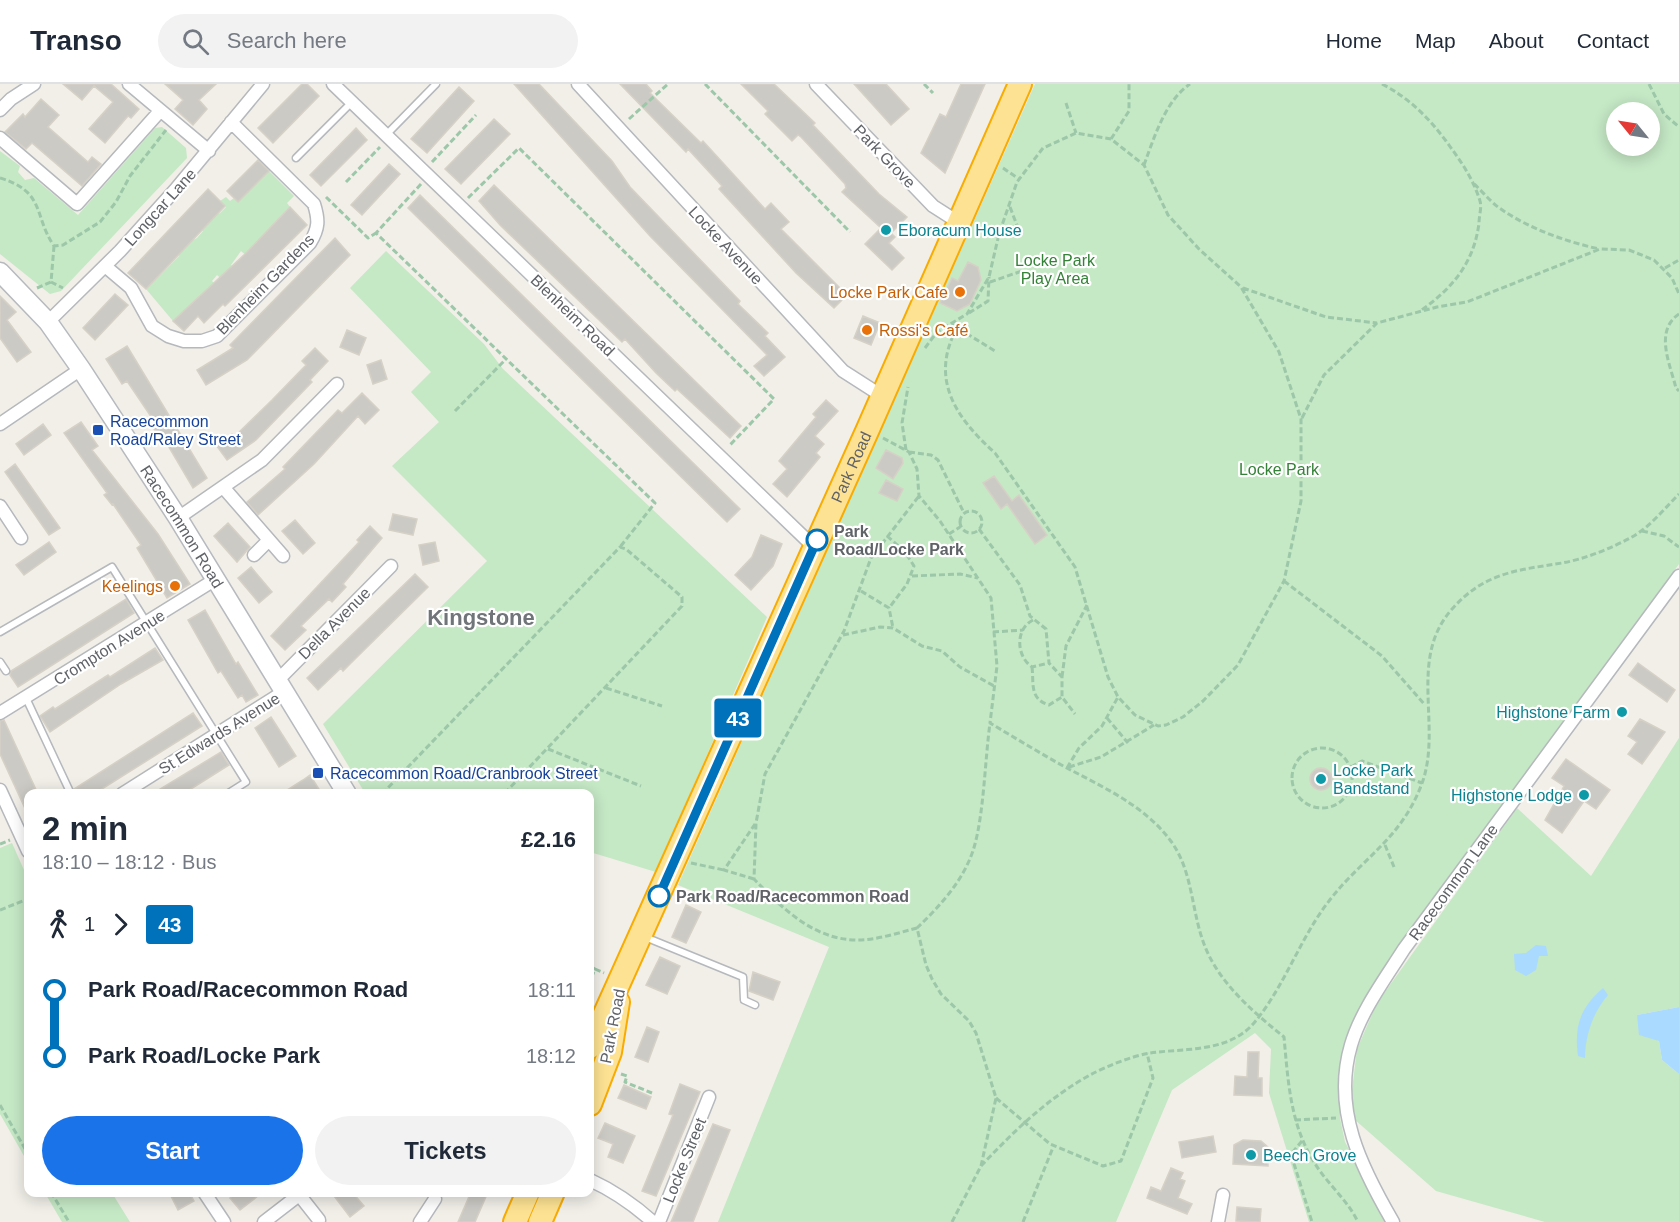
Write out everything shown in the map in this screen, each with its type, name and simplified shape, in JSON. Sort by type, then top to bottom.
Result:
[{"type":"highway","name":"Park Road","points":[[594,1038],[868,429],[1020,84]]},
{"type":"highway","name":"Park Road","points":[[594,1090],[610,1052],[621,980]]},
{"type":"highway","points":[[515,1222],[526,1197]]},
{"type":"highway","points":[[540,1222],[551,1197]]},
{"type":"street","points":[[0,110],[11,99],[34,84]]},
{"type":"street","name":"Longcar Lane","points":[[48,322],[105,266],[209,152],[263,84]]},
{"type":"street","name":"Blenheim Road","points":[[333,84],[814,547]]},
{"type":"street","name":"Locke Avenue","points":[[578,84],[843,371],[882,396]]},
{"type":"street","name":"Park Grove","points":[[816,84],[933,206],[958,222]]},
{"type":"street","points":[[133,85],[209,152]]},
{"type":"street","points":[[0,138],[77,204],[160,111]]},
{"type":"street","name":"Blenheim Gardens","points":[[105,266],[131,288],[152,326],[184,341],[202,341],[217,336],[310,243],[317,231],[318,218],[314,204],[231,122]]},
{"type":"street","name":"Racecommon Road","points":[[0,272],[48,322],[81,369],[178,518],[344,789]]},
{"type":"street","points":[[0,424],[81,369]]},
{"type":"street","points":[[178,518],[262,460],[337,384]]},
{"type":"street","points":[[223,487],[283,556]]},
{"type":"street","points":[[0,506],[21,538]]},
{"type":"street","points":[[254,555],[269,540]]},
{"type":"street","name":"Della Avenue","points":[[282,685],[391,566]]},
{"type":"street","name":"Racecommon Lane","points":[[1393,1222],[1362,1166],[1347,1118],[1345,1089],[1351,1045],[1371,1002],[1404,949],[1679,576]]},
{"type":"street","name":"Crompton Avenue","points":[[0,713],[216,579]]},
{"type":"street","name":"St Edwards Avenue","points":[[130,789],[216,736],[282,685]]},
{"type":"street","points":[[0,790],[24,841]]},
{"type":"street","name":"Locke Street","points":[[659,1222],[709,1097]]},
{"type":"street","points":[[594,1175],[605,1187]]},
{"type":"street","points":[[594,1182],[633,1204],[653,1222]]},
{"type":"street","points":[[1218,1222],[1223,1195]]},
{"type":"street","points":[[207,1197],[224,1222]]},
{"type":"street","points":[[264,1222],[294,1197]]},
{"type":"street","points":[[300,1197],[319,1220]]},
{"type":"street","points":[[423,1221],[435,1199]]},
{"type":"lane","points":[[387,137],[436,84]]},
{"type":"lane","points":[[296,158],[351,103]]},
{"type":"lane","points":[[0,632],[112,567],[246,782],[236,789]]},
{"type":"lane","points":[[0,662],[6,671]]},
{"type":"lane","points":[[26,698],[69,789]]},
{"type":"lane","points":[[641,935],[742,977],[744,1000],[755,1005]]},
{"type":"path","points":[[619,129],[668,84]]},
{"type":"path","points":[[705,84],[850,232]]},
{"type":"path","points":[[924,84],[933,93]]},
{"type":"path","points":[[1111,140],[1129,111],[1129,84]]},
{"type":"path","points":[[1144,165],[1163,119],[1179,91],[1190,84]]},
{"type":"path","points":[[1382,84],[1405,96],[1438,130],[1468,171],[1481,203],[1477,238],[1464,269],[1441,296],[1416,313]]},
{"type":"path","points":[[1649,84],[1664,114],[1679,127]]},
{"type":"path","points":[[1066,103],[1076,133]]},
{"type":"path","points":[[387,789],[620,547],[655,503],[375,233],[476,115]]},
{"type":"path","points":[[957,328],[951,339],[944,371],[951,398],[960,415],[978,438],[995,453],[1076,567],[1108,677],[1118,697],[1135,715],[1155,725],[1166,726],[1183,717],[1225,681],[1248,650],[1284,581],[1300,501],[1301,419],[1279,352],[1241,287],[1199,249],[1168,214],[1144,165],[1111,140],[1076,133],[1043,148],[1017,182],[989,277],[967,314]]},
{"type":"path","points":[[346,182],[387,137]]},
{"type":"path","points":[[460,206],[519,148],[774,399],[720,456]]},
{"type":"path","points":[[1473,183],[1496,206],[1570,243],[1600,249],[1629,250],[1654,260],[1664,268],[1679,294]]},
{"type":"path","points":[[1009,205],[1021,236]]},
{"type":"path","points":[[54,246],[51,282],[74,298]]},
{"type":"path","points":[[1241,287],[1326,317],[1377,323],[1467,302],[1600,249]]},
{"type":"path","points":[[1664,268],[1679,260]]},
{"type":"path","points":[[990,282],[1022,271]]},
{"type":"path","points":[[921,355],[937,332],[988,301],[989,277]]},
{"type":"path","points":[[1679,314],[1668,323],[1665,339],[1676,388],[1679,391]]},
{"type":"path","points":[[1301,419],[1324,375],[1377,323]]},
{"type":"path","points":[[951,324],[995,351]]},
{"type":"path","points":[[454,411],[505,360]]},
{"type":"path","points":[[675,861],[724,870],[754,879],[780,906],[803,924],[830,935],[856,940],[917,928],[938,908],[960,879],[975,845],[997,666],[990,598],[949,534],[919,496],[917,469],[907,451],[902,423],[903,407],[910,383]]},
{"type":"path","points":[[868,429],[907,451],[931,454],[938,460],[964,513]]},
{"type":"path","points":[[981,1166],[1023,1122],[1091,1075],[1147,1053],[1220,1045],[1253,1024],[1287,973],[1329,900],[1401,827],[1423,783],[1430,759],[1431,734],[1426,706],[1426,676],[1435,636],[1452,609],[1478,587],[1509,571],[1564,562],[1596,552],[1642,531],[1679,494]]},
{"type":"path","points":[[754,879],[756,823],[765,774],[842,635],[861,591],[871,558],[919,496]]},
{"type":"path","points":[[974,510],[980,515],[982,522],[979,529],[969,533],[961,527],[960,520],[964,513],[974,510]]},
{"type":"path","points":[[949,534],[961,527]]},
{"type":"path","points":[[979,529],[991,542],[1004,567],[1020,585],[1033,620],[1046,630],[1049,663],[1062,677]]},
{"type":"path","points":[[1642,531],[1664,536],[1679,547]]},
{"type":"path","points":[[887,536],[905,552],[914,566],[912,576],[889,609]]},
{"type":"path","points":[[509,789],[682,606],[682,597],[626,549],[620,547]]},
{"type":"path","points":[[912,576],[960,574],[978,578]]},
{"type":"path","points":[[1284,581],[1382,656],[1426,706]]},
{"type":"path","points":[[861,591],[889,609],[893,628]]},
{"type":"path","points":[[1075,714],[1062,697],[1062,677],[1066,646],[1087,605]]},
{"type":"path","points":[[1033,620],[1023,630],[1020,649],[1023,657],[1032,667],[1032,687],[1039,700],[1049,705],[1062,697]]},
{"type":"path","points":[[842,635],[880,627],[893,628],[922,646],[942,651],[960,667],[994,686]]},
{"type":"path","points":[[993,632],[1023,630]]},
{"type":"path","points":[[1032,667],[1049,663]]},
{"type":"path","points":[[606,688],[662,706]]},
{"type":"path","points":[[1067,768],[1079,748],[1102,726],[1118,697]]},
{"type":"path","points":[[1107,718],[1128,743]]},
{"type":"path","points":[[990,723],[1067,768],[1093,779],[1127,802],[1170,840],[1187,875],[1203,943],[1211,958],[1237,993],[1258,1016],[1284,1037],[1290,1100],[1302,1141],[1315,1164],[1359,1222]]},
{"type":"path","points":[[1067,768],[1101,757],[1155,725]]},
{"type":"path","points":[[1321,747],[1339,752],[1351,767],[1352,786],[1348,794],[1333,807],[1314,807],[1298,796],[1293,788],[1293,768],[1303,753],[1312,749],[1321,747]]},
{"type":"path","points":[[548,749],[641,786]]},
{"type":"path","points":[[1351,767],[1362,762],[1423,783]]},
{"type":"path","points":[[724,870],[756,823]]},
{"type":"path","points":[[1385,844],[1394,867]]},
{"type":"path","points":[[0,910],[24,901]]},
{"type":"path","points":[[917,928],[926,965],[932,979],[941,994],[969,1021],[976,1033],[996,1098],[981,1166],[952,1222]]},
{"type":"path","points":[[996,1098],[1053,1145],[1103,1166],[1121,1161],[1153,1078],[1147,1053]]},
{"type":"path","points":[[605,1067],[627,1076],[625,1082],[652,1093]]},
{"type":"path","points":[[0,1105],[24,1147]]},
{"type":"path","points":[[1295,1120],[1347,1118]]},
{"type":"path","points":[[1302,1141],[1290,1154],[1312,1222]]},
{"type":"path","points":[[1023,1222],[1053,1145]]},
{"type":"path","points":[[54,1197],[69,1222]]},
{"type":"green space","name":"Locke Park","points":[[1035,84],[1679,84],[1679,564],[1400,944],[1365,999],[1341,1056],[1340,1118],[1345,1142],[1388,1222],[1309,1222],[1269,1093],[1271,1049],[1255,1033],[1172,1090],[1116,1222],[718,1222],[829,947],[678,885]]},
{"type":"green space","points":[[162,127],[186,148],[187,158],[61,291],[50,294],[0,254],[0,151],[20,166],[18,172],[25,180],[34,178],[78,215],[155,128]]},
{"type":"green space","points":[[269,171],[294,196],[287,203],[290,207],[280,217],[286,224],[250,259],[241,251],[231,265],[238,271],[226,283],[217,275],[212,281],[214,283],[173,321],[146,289],[179,256],[173,250],[197,238],[203,231],[197,226],[226,207],[220,201],[226,197],[230,201],[234,198],[238,202]]},
{"type":"green space","points":[[386,251],[484,344],[503,369],[767,617],[656,872],[594,853],[594,789],[363,789],[323,724],[487,561],[392,466],[439,422],[411,392],[431,372],[350,288]]},
{"type":"green space","points":[[1679,738],[1679,1007],[1637,1015],[1659,1041],[1662,1060],[1679,1074],[1679,1222],[1545,1222],[1436,1191],[1354,1119],[1352,1090],[1357,1049],[1377,1003],[1517,808],[1591,876]]},
{"type":"green space","points":[[12,843],[24,870],[24,1156],[0,1114],[0,848]]},
{"type":"green space","points":[[47,1197],[114,1197],[130,1222],[62,1222]]},
{"type":"water","points":[[1536,945],[1546,946],[1548,956],[1539,956],[1536,970],[1526,976],[1515,970],[1514,954],[1526,953]]},
{"type":"water","points":[[1603,988],[1608,995],[1591,1025],[1586,1041],[1585,1058],[1578,1056],[1577,1036],[1580,1018],[1595,995]]},
{"type":"water","points":[[1679,1007],[1679,1074],[1662,1060],[1659,1041],[1639,1035],[1637,1015]]},
{"type":"building","points":[[63,84],[111,84],[139,109],[131,118],[128,116],[105,143],[89,129],[113,102],[94,86],[82,100]]},
{"type":"building","points":[[165,84],[216,84],[199,100],[207,109],[193,125],[175,109],[183,100]]},
{"type":"building","points":[[302,84],[307,84],[319,96],[273,143],[258,128]]},
{"type":"building","points":[[514,84],[539,84],[612,161],[630,187],[740,301],[738,304],[768,333],[765,336],[785,357],[764,376],[754,366],[767,355],[650,236]]},
{"type":"building","points":[[620,84],[646,84],[652,91],[650,93],[701,143],[703,141],[765,209],[771,203],[789,222],[781,229],[847,295],[834,308],[796,273],[719,189],[722,186],[688,149],[686,152]]},
{"type":"building","points":[[741,84],[774,84],[815,123],[813,125],[879,194],[907,217],[891,233],[895,237],[889,243],[904,258],[892,270],[865,244],[881,228],[842,192],[846,188],[845,184],[801,137],[798,135],[792,141],[765,114],[768,111]]},
{"type":"building","points":[[854,84],[886,84],[909,109],[891,125]]},
{"type":"building","points":[[961,84],[985,84],[945,173],[921,153],[940,114],[946,117]]},
{"type":"building","points":[[459,87],[474,101],[427,153],[411,139]]},
{"type":"building","points":[[41,99],[59,115],[48,127],[88,162],[92,157],[101,164],[82,186],[32,143],[26,149],[5,132],[23,114],[25,117]]},
{"type":"building","points":[[494,119],[510,134],[461,184],[445,169]]},
{"type":"building","points":[[356,128],[367,140],[321,186],[310,175]]},
{"type":"building","points":[[258,160],[269,171],[238,202],[227,191]]},
{"type":"building","points":[[389,164],[400,174],[362,215],[351,205]]},
{"type":"building","points":[[494,185],[741,426],[730,438],[677,389],[675,391],[625,339],[622,342],[500,225],[479,201]]},
{"type":"building","points":[[208,189],[225,206],[146,289],[128,273]]},
{"type":"building","points":[[420,195],[740,509],[727,522],[408,208]]},
{"type":"building","points":[[290,207],[307,225],[225,306],[223,304],[204,323],[198,316],[184,331],[173,321],[245,254]]},
{"type":"building","points":[[335,238],[350,255],[247,360],[206,385],[197,370],[233,348],[230,345]]},
{"type":"building","name":"Locke Park Cafe","points":[[968,262],[978,267],[981,280],[970,304],[957,311],[940,303],[952,278],[958,281]]},
{"type":"building","points":[[115,294],[128,305],[95,340],[83,328]]},
{"type":"building","points":[[0,296],[16,312],[7,320],[31,352],[17,362],[0,338]]},
{"type":"building","name":"Rossi's Café","points":[[863,316],[880,323],[871,345],[854,338]]},
{"type":"building","points":[[347,330],[366,338],[359,355],[340,347]]},
{"type":"building","points":[[127,346],[207,478],[193,488],[163,437],[161,439],[150,423],[154,421],[127,381],[122,384],[106,359]]},
{"type":"building","points":[[315,348],[328,361],[310,380],[312,382],[256,440],[227,460],[216,445],[232,434],[234,437],[272,400],[306,365],[302,361]]},
{"type":"building","points":[[381,360],[387,379],[373,384],[367,365]]},
{"type":"building","points":[[362,393],[379,410],[365,424],[358,416],[314,464],[258,515],[247,502],[285,469],[283,467],[338,410],[342,413]]},
{"type":"building","points":[[826,400],[838,411],[815,436],[824,444],[816,453],[820,457],[787,497],[773,484],[787,469],[779,461],[816,417],[813,414]]},
{"type":"building","points":[[81,422],[98,446],[92,450],[158,534],[190,584],[167,598],[137,548],[141,545],[113,504],[104,495],[107,493],[64,433]]},
{"type":"building","points":[[43,424],[51,435],[24,455],[16,444]]},
{"type":"building","points":[[886,450],[902,458],[903,463],[893,479],[876,468]]},
{"type":"building","points":[[15,464],[60,528],[49,535],[5,472]]},
{"type":"building","points":[[994,476],[1012,501],[1019,495],[1047,535],[1035,544],[1007,504],[1001,509],[983,483]]},
{"type":"building","points":[[886,480],[903,489],[897,501],[879,493]]},
{"type":"building","points":[[393,514],[417,519],[413,535],[389,530]]},
{"type":"building","points":[[295,520],[315,543],[303,554],[282,531]]},
{"type":"building","points":[[228,523],[250,547],[237,562],[214,536]]},
{"type":"building","points":[[370,526],[382,538],[343,584],[346,587],[332,602],[329,599],[301,626],[306,630],[285,650],[271,636],[359,542],[357,540]]},
{"type":"building","points":[[761,535],[782,544],[773,566],[751,590],[735,575],[752,557]]},
{"type":"building","points":[[49,542],[56,552],[24,575],[16,565]]},
{"type":"building","points":[[435,542],[439,561],[423,565],[419,545]]},
{"type":"building","points":[[251,567],[272,592],[259,603],[238,578]]},
{"type":"building","points":[[415,574],[428,587],[343,671],[341,668],[318,690],[307,678]]},
{"type":"building","points":[[126,599],[134,613],[18,687],[10,675],[11,671]]},
{"type":"building","points":[[205,610],[236,664],[238,662],[258,695],[246,702],[242,695],[238,698],[221,671],[218,673],[188,620]]},
{"type":"building","points":[[155,648],[163,660],[121,684],[50,732],[40,716],[108,675],[110,677]]},
{"type":"building","name":"Highstone Farm","points":[[1638,663],[1675,690],[1667,702],[1629,675]]},
{"type":"building","points":[[193,713],[202,726],[102,789],[74,789]]},
{"type":"building","points":[[271,717],[296,756],[279,767],[255,728]]},
{"type":"building","points":[[1640,719],[1665,732],[1642,764],[1628,754],[1637,742],[1628,736]]},
{"type":"building","points":[[4,720],[36,789],[24,789],[24,806],[0,754],[0,721]]},
{"type":"building","points":[[221,752],[229,765],[191,789],[160,789]]},
{"type":"building","name":"Highstone Lodge","points":[[1566,759],[1610,790],[1596,809],[1584,801],[1562,833],[1545,820],[1564,786],[1552,778]]},
{"type":"building","name":"Locke Park Bandstand","points":[[1321,768],[1329,771],[1332,779],[1329,787],[1321,790],[1313,787],[1310,779],[1313,771]]},
{"type":"building","points":[[310,775],[319,789],[289,789]]},
{"type":"building","points":[[686,905],[701,912],[686,943],[672,937]]},
{"type":"building","points":[[660,957],[680,966],[667,994],[646,985]]},
{"type":"building","points":[[753,972],[780,982],[773,1000],[749,991]]},
{"type":"building","points":[[647,1027],[659,1032],[648,1062],[635,1057]]},
{"type":"building","points":[[1248,1052],[1259,1052],[1258,1078],[1262,1078],[1262,1096],[1234,1095],[1235,1076],[1247,1077]]},
{"type":"building","points":[[680,1084],[700,1092],[656,1196],[642,1191],[673,1115],[669,1114]]},
{"type":"building","points":[[624,1085],[651,1097],[646,1109],[618,1098]]},
{"type":"building","points":[[605,1123],[635,1136],[623,1163],[608,1157],[613,1144],[598,1138]]},
{"type":"building","points":[[713,1124],[730,1130],[693,1222],[671,1222]]},
{"type":"building","points":[[1213,1136],[1216,1152],[1182,1158],[1179,1142]]},
{"type":"building","name":"Beech Grove","points":[[1243,1140],[1261,1141],[1268,1147],[1268,1166],[1233,1164],[1234,1145]]},
{"type":"building","points":[[1171,1168],[1183,1173],[1180,1179],[1185,1181],[1178,1198],[1192,1204],[1187,1214],[1147,1198],[1151,1187],[1161,1191]]},
{"type":"building","points":[[172,1197],[192,1197],[194,1201],[178,1210]]},
{"type":"building","points":[[231,1197],[257,1197],[240,1210]]},
{"type":"building","points":[[335,1197],[356,1197],[364,1206],[350,1217]]},
{"type":"building","points":[[469,1197],[486,1197],[475,1222],[458,1222]]},
{"type":"building","points":[[1237,1207],[1261,1209],[1260,1222],[1236,1221]]},
{"type":"bus line","name":"43","points":[[659,896],[817,540]]},
{"type":"place","name":"Eboracum House","points":[[886,230]]},
{"type":"place","name":"Locke Park Cafe","points":[[960,292]]},
{"type":"place","name":"Rossi's Café","points":[[867,330]]},
{"type":"place","name":"Racecommon Road/Raley Street","points":[[98,430]]},
{"type":"place","name":"Park Road/Locke Park","points":[[817,540]]},
{"type":"place","name":"Keelings","points":[[175,586]]},
{"type":"place","name":"Highstone Farm","points":[[1622,712]]},
{"type":"place","name":"Racecommon Road/Cranbrook Street","points":[[318,773]]},
{"type":"place","name":"Locke Park Bandstand","points":[[1321,779]]},
{"type":"place","name":"Highstone Lodge","points":[[1584,795]]},
{"type":"place","name":"Park Road/Racecommon Road","points":[[659,896]]},
{"type":"place","name":"Beech Grove","points":[[1251,1155]]},
{"type":"district","name":"Kingstone","points":[[481,617]]},
{"type":"park label","name":"Locke Park Play Area","points":[[1055,269]]}]
